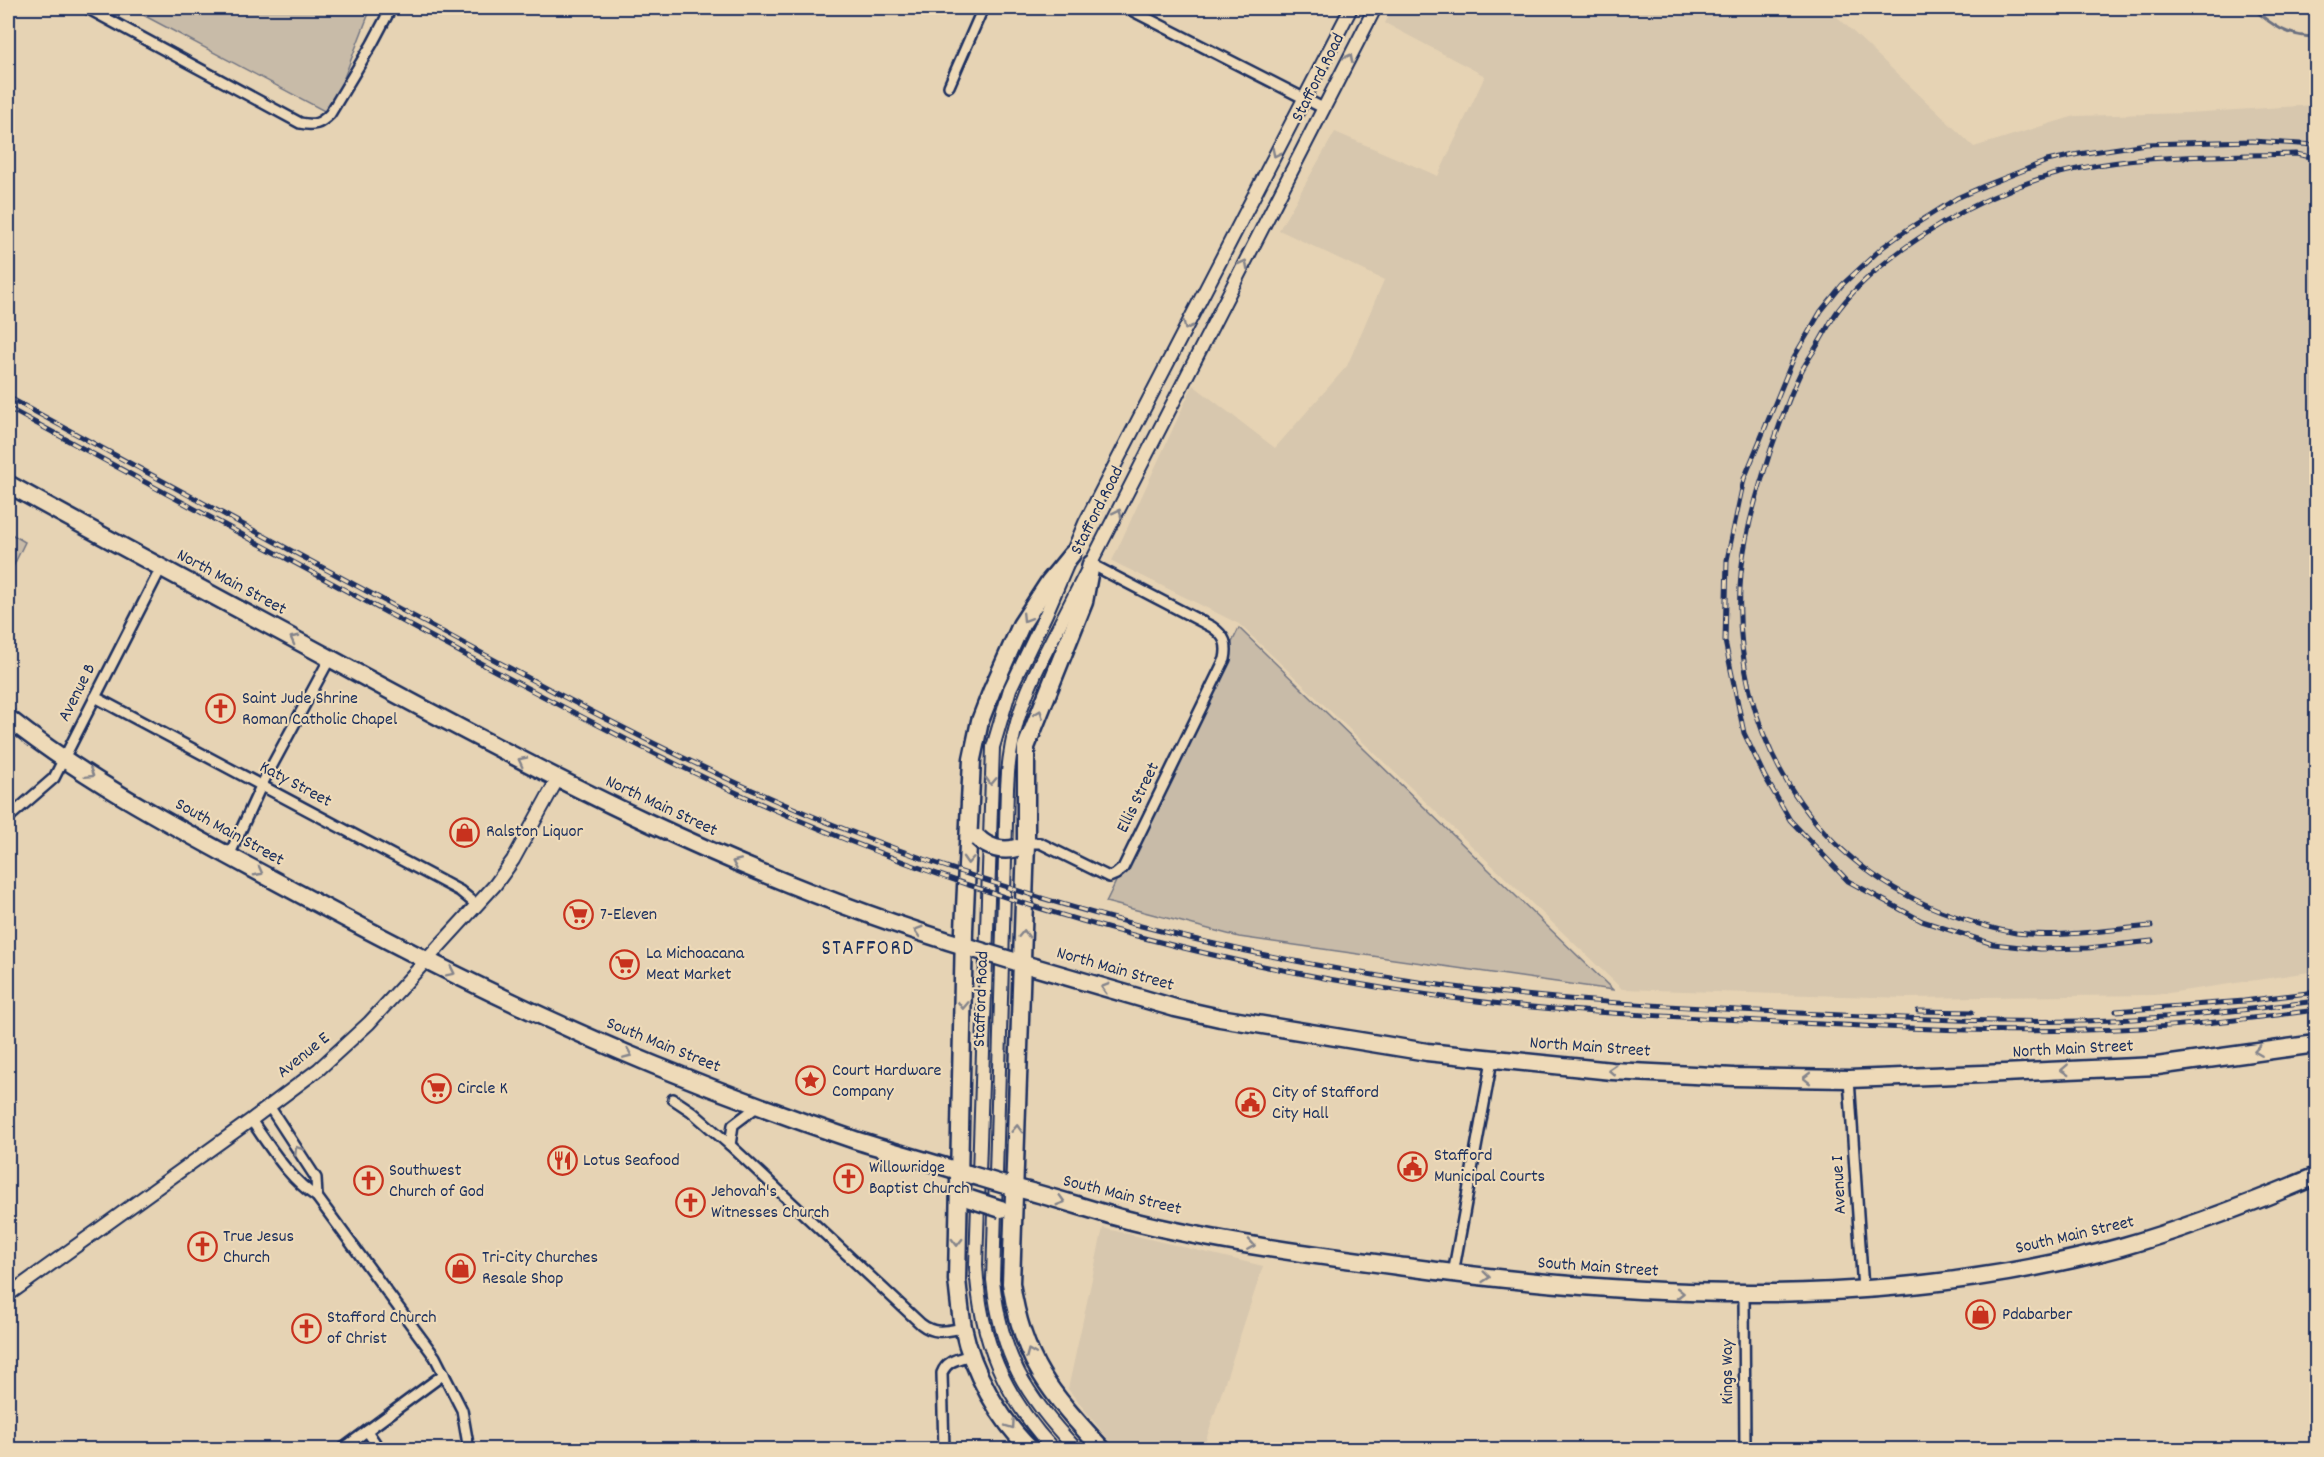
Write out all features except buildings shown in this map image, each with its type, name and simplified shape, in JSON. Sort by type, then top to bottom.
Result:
[{"type":"highway","name":"North Main Street","points":[[8,484],[556,780],[744,867],[829,900],[969,948],[1168,1006],[1220,1018],[1384,1046],[1492,1060],[1612,1071],[1734,1077],[1849,1078],[2157,1066],[2316,1044]]},
{"type":"highway","points":[[1032,1449],[1022,1440],[982,1381],[963,1328],[957,1281],[963,1204],[974,835],[972,759],[980,721],[1021,625],[1049,582],[1072,554]]},
{"type":"highway","points":[[1090,564],[1084,602],[1026,747],[1016,962],[1010,1186],[1011,1283],[1015,1312],[1030,1355],[1042,1378],[1057,1400],[1103,1449]]},
{"type":"highway","name":"South Main Street","points":[[8,718],[65,758],[229,856],[427,960],[563,1026],[759,1106],[856,1140],[1130,1221],[1228,1240],[1453,1274],[1614,1289],[1744,1294],[1863,1290],[1988,1276],[2121,1247],[2224,1214],[2316,1176]]},
{"type":"highway","points":[[974,835],[984,844],[1007,851],[1021,846]]},
{"type":"highway","points":[[963,1204],[1001,1209],[1012,1224]]},
{"type":"main road","name":"Stafford Road","points":[[1054,1449],[1021,1411],[1004,1383],[983,1326],[978,1296],[976,1265],[993,747],[1010,689],[1115,464],[1351,8]]},
{"type":"main road","name":"Stafford Road","points":[[1077,1449],[1035,1403],[1019,1376],[1008,1352],[999,1319],[993,1280],[1007,788],[1011,739],[1030,684],[1375,8]]},
{"type":"main road","name":"Avenue E","points":[[8,1295],[251,1120],[344,1047],[495,885],[513,860],[556,780]]},
{"type":"street","points":[[87,8],[300,123],[312,126],[330,114],[391,8]]},
{"type":"street","points":[[949,86],[983,8]]},
{"type":"street","points":[[1127,8],[1323,108]]},
{"type":"street","name":"Ellis Street","points":[[1021,846],[1040,843],[1109,877],[1124,868],[1225,659],[1227,643],[1223,634],[1090,564]]},
{"type":"street","name":"Avenue B","points":[[8,818],[49,784],[65,758],[161,568]]},
{"type":"street","points":[[229,856],[261,786],[330,658]]},
{"type":"street","name":"Katy Street","points":[[95,697],[460,891],[477,905]]},
{"type":"street","points":[[1453,1274],[1492,1060]]},
{"type":"street","name":"Avenue I","points":[[1849,1078],[1863,1290]]},
{"type":"street","points":[[673,1099],[691,1111],[730,1145],[921,1324],[930,1331],[940,1333],[963,1328]]},
{"type":"street","points":[[269,1106],[316,1178],[317,1197]]},
{"type":"street","points":[[730,1145],[733,1125],[759,1106]]},
{"type":"street","points":[[251,1120],[290,1174],[302,1187],[317,1197],[435,1357],[462,1410],[469,1449]]},
{"type":"street","name":"Kings Way","points":[[1744,1294],[1745,1449]]},
{"type":"street","points":[[944,1449],[942,1373],[945,1365],[972,1355]]},
{"type":"street","points":[[341,1449],[444,1374]]},
{"type":"street","points":[[367,1431],[380,1449]]},
{"type":"shaded area","points":[[130,8],[371,8],[330,114]]},
{"type":"shaded area","points":[[1394,8],[1828,8],[1974,147],[2075,116],[2188,113],[2316,105],[2316,971],[2155,995],[1906,998],[1622,989],[1239,624],[1112,561],[1193,385],[1275,448],[1347,366],[1384,280],[1279,230],[1335,132],[1438,176],[1485,76],[1385,23]]},
{"type":"shaded area","points":[[8,532],[25,542],[8,577]]},
{"type":"shaded area","points":[[1239,628],[1613,990],[1239,937],[1106,902]]},
{"type":"shaded area","points":[[1103,1228],[1263,1266],[1203,1449],[1129,1449],[1112,1444],[1068,1389]]},
{"type":"waterway","points":[[2253,8],[2267,20],[2289,33],[2316,37]]},
{"type":"railway","points":[[2152,941],[2088,948],[2040,949],[1993,944],[1922,921],[1848,881],[1790,820],[1765,777],[1744,733],[1725,641],[1727,560],[1744,479],[1794,357],[1821,311],[1842,285],[1883,247],[1908,229],[1957,198],[1984,186],[2047,161],[2079,154],[2146,144],[2252,141],[2316,145]]},
{"type":"railway","points":[[2151,926],[2049,935],[1997,929],[1941,911],[1893,888],[1852,858],[1816,823],[1788,783],[1765,739],[1750,691],[1741,640],[1741,570],[1747,535],[1771,449],[1804,366],[1836,312],[1855,290],[1896,254],[1919,238],[1967,209],[2014,188],[2048,176],[2082,168],[2117,162],[2188,157],[2296,154],[2316,158]]},
{"type":"railway","points":[[8,397],[542,685],[645,739],[750,789],[926,860],[1136,925],[1280,958],[1425,983],[1513,994],[1646,1005],[1893,1018],[2046,1021],[2172,1016],[2316,1001]]},
{"type":"railway","points":[[8,408],[555,703],[741,795],[875,851],[963,883],[1142,938],[1233,960],[1417,993],[1510,1005],[1610,1013],[1894,1028],[2047,1031],[2172,1026],[2316,1010]]},
{"type":"railway","points":[[2116,1011],[2244,1001],[2316,992]]},
{"type":"railway","points":[[1918,1011],[1972,1012]]},
{"type":"place","name":"Saint Jude Shrine Roman Catholic Chapel","points":[[221,709]]},
{"type":"place","name":"Ralston Liquor","points":[[465,832]]},
{"type":"place","name":"7-Eleven","points":[[579,915]]},
{"type":"place","name":"La Michoacana Meat Market","points":[[625,964]]},
{"type":"place","name":"Court Hardware Company","points":[[811,1081]]},
{"type":"place","name":"Circle K","points":[[436,1089]]},
{"type":"place","name":"City of Stafford City Hall","points":[[1251,1103]]},
{"type":"place","name":"Lotus Seafood","points":[[562,1161]]},
{"type":"place","name":"Stafford Municipal Courts","points":[[1413,1166]]},
{"type":"place","name":"Willowridge Baptist Church","points":[[848,1178]]},
{"type":"place","name":"Southwest Church of God","points":[[368,1181]]},
{"type":"place","name":"Jehovah's Witnesses Church","points":[[690,1202]]},
{"type":"place","name":"True Jesus Church","points":[[202,1247]]},
{"type":"place","name":"Tri-City Churches Resale Shop","points":[[461,1268]]},
{"type":"place","name":"Pdabarber","points":[[1981,1315]]},
{"type":"place","name":"Stafford Church of Christ","points":[[306,1328]]},
{"type":"district","name":"STAFFORD","points":[[868,950]]}]
